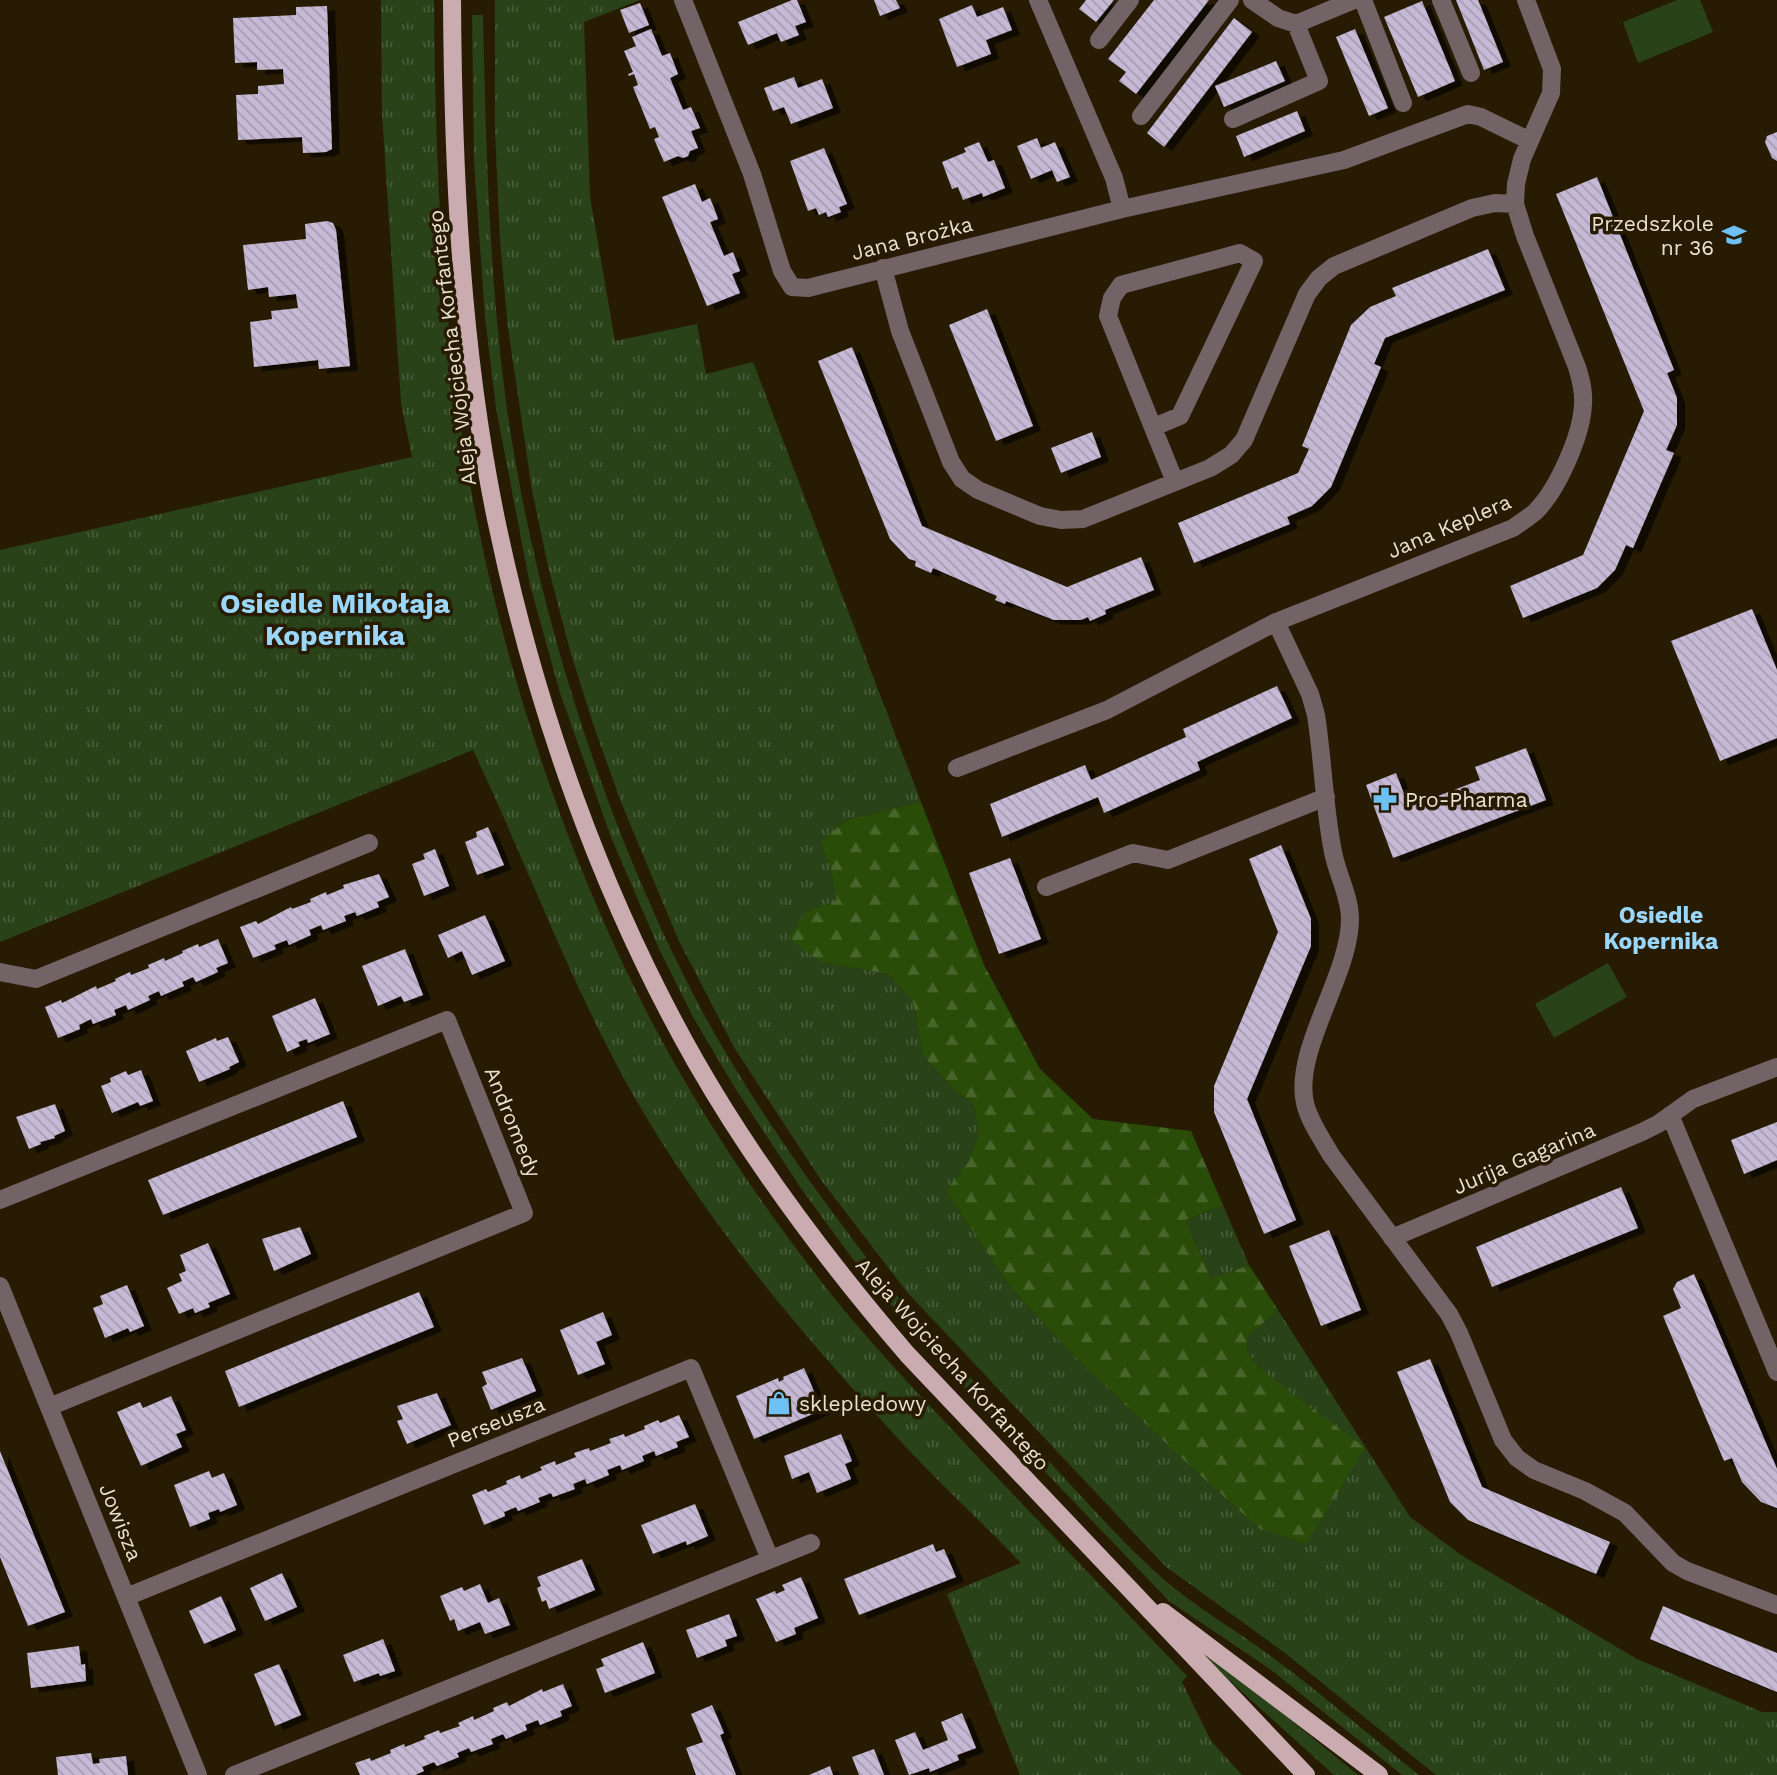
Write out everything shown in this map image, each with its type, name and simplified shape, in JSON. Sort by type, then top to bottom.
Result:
[{"type":"main road","name":"Aleja Wojciecha Korfantego","points":[[452,0],[460,241],[475,387],[493,504],[523,635],[545,706],[574,792],[615,898],[651,977],[698,1066],[762,1166],[813,1238],[907,1354],[1306,1775]]},
{"type":"main road","name":"Aleja Wojciecha Korfantego","points":[[1129,1587],[1380,1775]]},
{"type":"street","name":"Jana Brożka","points":[[683,0],[752,174],[782,271],[792,286],[808,288],[1122,209],[1344,160],[1468,114],[1481,117],[1530,141]]},
{"type":"street","points":[[1038,0],[1114,178],[1122,209]]},
{"type":"street","points":[[1099,40],[1130,0]]},
{"type":"street","points":[[1140,116],[1230,0]]},
{"type":"street","points":[[1252,0],[1278,18],[1296,24],[1354,0]]},
{"type":"street","points":[[1363,0],[1403,103]]},
{"type":"street","points":[[1441,0],[1471,73]]},
{"type":"street","name":"Jana Keplera","points":[[957,768],[1119,704],[1276,622],[1513,528],[1534,513],[1549,495],[1565,466],[1579,424],[1583,407],[1583,387],[1515,204],[1522,159],[1551,93],[1552,69],[1527,0]]},
{"type":"street","points":[[1233,119],[1319,81],[1296,24]]},
{"type":"street","points":[[883,268],[900,331],[951,462],[962,479],[978,490],[1040,516],[1060,520],[1083,519],[1210,468],[1231,455],[1244,440],[1307,294],[1319,278],[1334,266],[1472,208],[1495,203],[1515,204]]},
{"type":"street","points":[[1154,427],[1180,416],[1254,261],[1240,253],[1121,285],[1112,298],[1108,316],[1175,482]]},
{"type":"street","points":[[1276,622],[1310,694],[1316,715],[1332,849],[1348,902],[1350,919],[1344,953],[1304,1073],[1305,1103],[1331,1155],[1449,1314],[1460,1333],[1503,1440],[1517,1458],[1534,1470],[1585,1491],[1625,1513],[1673,1563],[1777,1605]]},
{"type":"street","points":[[1046,887],[1133,853],[1168,860],[1326,797]]},
{"type":"street","points":[[0,972],[36,979],[369,843]]},
{"type":"street","name":"Andromedy","points":[[0,1200],[447,1020],[524,1213],[49,1408]]},
{"type":"street","name":"Jurija Gagarina","points":[[1392,1238],[1658,1124],[1693,1099],[1777,1068]]},
{"type":"street","points":[[1671,1115],[1777,1373]]},
{"type":"street","name":"Jowisza","points":[[0,1286],[198,1775]]},
{"type":"street","name":"Perseusza","points":[[126,1597],[691,1368],[770,1559]]},
{"type":"street","points":[[234,1775],[811,1543]]},
{"type":"green space","points":[[381,0],[434,0],[438,169],[445,281],[456,392],[476,514],[507,647],[548,779],[597,907],[646,1012],[694,1097],[747,1180],[835,1299],[910,1385],[1187,1676],[1182,1682],[1211,1741],[1242,1775],[1020,1775],[947,1594],[1021,1563],[917,1459],[816,1347],[720,1228],[662,1143],[591,1014],[473,750],[0,942],[0,550],[412,457],[401,403],[382,113]]},
{"type":"green space","points":[[495,0],[640,0],[584,22],[590,197],[615,341],[697,324],[706,374],[753,362],[921,802],[847,820],[822,841],[838,900],[806,913],[821,962],[888,974],[913,1000],[923,1055],[955,1091],[973,1103],[979,1134],[969,1160],[946,1191],[1009,1285],[1075,1357],[1260,1529],[1306,1544],[1261,1370],[1247,1352],[1248,1336],[1278,1310],[1410,1517],[1461,1555],[1637,1659],[1762,1712],[1777,1712],[1777,1775],[1436,1775],[1285,1653],[1165,1566],[907,1292],[821,1180],[735,1049],[678,939],[621,802],[569,647],[532,490],[508,328],[500,241],[495,130]]},
{"type":"green space","points":[[1677,0],[1700,0],[1713,32],[1638,63],[1623,22]]},
{"type":"green space","points":[[472,15],[483,15],[489,209],[500,354],[518,479],[535,557],[578,714],[604,791],[666,939],[701,1009],[775,1130],[875,1269],[934,1338],[1087,1503],[1174,1588],[1291,1671],[1419,1775],[1402,1775],[1270,1669],[1169,1601],[936,1358],[849,1254],[800,1187],[735,1088],[693,1017],[660,951],[611,837],[560,693],[530,585],[496,408],[485,317],[474,161]]},
{"type":"green space","points":[[921,802],[984,965],[1040,1069],[1093,1119],[1191,1131],[1223,1205],[1186,1220],[1211,1279],[1249,1265],[1278,1310],[1248,1336],[1247,1352],[1261,1370],[1365,1448],[1306,1544],[1260,1529],[1075,1357],[1009,1285],[946,1191],[969,1160],[979,1134],[973,1103],[955,1091],[923,1055],[913,1001],[888,974],[821,962],[788,938],[806,912],[837,900],[821,841],[847,820]]},
{"type":"green space","points":[[1608,963],[1627,997],[1554,1038],[1535,1004]]},
{"type":"green space","points":[[1223,1205],[1249,1265],[1211,1279],[1186,1220]]},
{"type":"green space","points":[[1209,1656],[1214,1657],[1358,1775],[1334,1775],[1209,1662]]},
{"type":"building","points":[[797,0],[806,22],[795,26],[799,35],[781,42],[777,33],[748,45],[738,22]]},
{"type":"building","points":[[874,0],[896,0],[900,8],[880,16]]},
{"type":"building","points":[[1086,0],[1114,0],[1096,22],[1079,9]]},
{"type":"building","points":[[1154,0],[1209,0],[1136,94],[1119,81],[1126,72],[1108,59]]},
{"type":"building","points":[[1456,0],[1478,0],[1503,62],[1484,70]]},
{"type":"building","points":[[1422,1],[1455,81],[1418,97],[1384,17]]},
{"type":"building","points":[[640,3],[649,25],[629,33],[620,10]]},
{"type":"building","points":[[972,5],[977,17],[1003,7],[1012,30],[986,40],[991,54],[957,67],[939,19]]},
{"type":"building","points":[[327,6],[332,149],[326,152],[303,153],[302,137],[238,140],[236,95],[258,94],[258,86],[284,84],[283,69],[257,70],[257,62],[235,63],[233,18],[296,15],[296,7]]},
{"type":"building","points":[[1234,18],[1252,32],[1164,147],[1147,133]]},
{"type":"building","points":[[651,29],[662,56],[670,53],[678,74],[670,78],[683,110],[691,107],[700,128],[691,131],[698,148],[690,151],[688,156],[678,156],[664,162],[654,139],[659,137],[655,127],[650,129],[633,87],[638,85],[634,74],[628,74],[633,72],[624,51],[636,46],[632,37]]},
{"type":"building","points":[[1355,29],[1388,108],[1369,116],[1336,37]]},
{"type":"building","points":[[1276,61],[1285,81],[1224,107],[1215,86]]},
{"type":"building","points":[[794,77],[798,88],[822,79],[833,108],[791,124],[784,107],[773,111],[764,88]]},
{"type":"building","points":[[1297,111],[1305,131],[1244,157],[1236,136]]},
{"type":"building","points":[[1777,132],[1777,161],[1772,158],[1765,142],[1767,136]]},
{"type":"building","points":[[1037,138],[1041,148],[1055,142],[1070,177],[1057,182],[1052,170],[1031,179],[1017,146]]},
{"type":"building","points":[[979,142],[988,162],[994,160],[1005,188],[983,197],[982,193],[963,200],[958,187],[952,189],[942,162],[966,152],[964,148]]},
{"type":"building","points":[[824,148],[847,204],[839,207],[841,212],[828,217],[826,212],[819,215],[816,208],[808,211],[790,161]]},
{"type":"building","points":[[1597,177],[1674,370],[1667,373],[1677,398],[1677,425],[1666,450],[1674,453],[1633,548],[1626,545],[1615,570],[1597,588],[1523,618],[1510,586],[1583,555],[1644,411],[1556,194]]},
{"type":"building","points":[[695,184],[702,202],[710,198],[718,219],[710,222],[724,256],[733,252],[740,271],[732,274],[740,293],[707,306],[662,197]]},
{"type":"building","points":[[327,221],[333,223],[336,230],[350,366],[319,369],[318,360],[254,367],[250,322],[272,319],[271,311],[298,308],[296,294],[269,297],[268,287],[248,290],[243,245],[306,239],[305,224]]},
{"type":"building","points":[[1488,249],[1505,290],[1385,338],[1374,364],[1381,367],[1331,487],[1312,506],[1287,517],[1290,524],[1194,563],[1178,523],[1298,473],[1309,449],[1302,446],[1351,325],[1370,307],[1396,296],[1392,288]]},
{"type":"building","points":[[987,309],[1033,426],[996,441],[949,325]]},
{"type":"building","points":[[852,347],[922,526],[1067,587],[1141,557],[1154,590],[1105,610],[1106,614],[1090,621],[1088,617],[1081,620],[1054,620],[1006,601],[1005,604],[995,600],[997,596],[933,568],[931,573],[915,566],[916,561],[909,559],[890,539],[818,361]]},
{"type":"building","points":[[1092,432],[1101,457],[1061,473],[1051,448]]},
{"type":"building","points":[[1752,609],[1777,670],[1777,738],[1720,761],[1671,641]]},
{"type":"building","points":[[1277,686],[1292,718],[1197,762],[1200,770],[1104,813],[1098,797],[1002,837],[990,804],[1085,765],[1091,780],[1186,737],[1183,729]]},
{"type":"building","points":[[1526,748],[1546,800],[1393,858],[1366,785],[1396,773],[1409,807],[1480,780],[1475,767]]},
{"type":"building","points":[[488,827],[504,865],[477,875],[465,842],[477,837],[476,832]]},
{"type":"building","points":[[1281,845],[1311,919],[1311,946],[1247,1099],[1296,1220],[1264,1234],[1214,1112],[1214,1086],[1278,932],[1249,859]]},
{"type":"building","points":[[435,849],[449,886],[424,896],[412,864],[425,859],[423,854]]},
{"type":"building","points":[[1010,858],[1041,939],[999,954],[969,873]]},
{"type":"building","points":[[379,874],[389,897],[377,902],[379,907],[357,916],[355,912],[344,916],[346,921],[323,930],[321,925],[309,930],[311,935],[289,945],[287,940],[274,945],[276,949],[253,958],[240,927],[256,921],[258,924],[291,907],[292,909],[311,902],[310,899],[326,892],[327,895],[344,888],[343,885]]},
{"type":"building","points":[[485,915],[505,961],[472,975],[462,951],[448,958],[438,935]]},
{"type":"building","points":[[218,939],[228,963],[216,968],[218,972],[196,982],[193,977],[182,982],[184,986],[161,996],[159,991],[148,996],[150,1000],[128,1010],[126,1005],[114,1010],[116,1015],[93,1024],[91,1019],[79,1025],[80,1029],[58,1038],[45,1007],[61,1000],[62,1003],[96,986],[97,989],[130,972],[131,975],[149,968],[148,965],[164,958],[165,961],[198,944],[199,947]]},
{"type":"building","points":[[405,949],[423,995],[404,1002],[401,996],[378,1006],[362,966]]},
{"type":"building","points":[[315,998],[330,1034],[308,1043],[307,1039],[298,1042],[300,1046],[287,1052],[272,1016]]},
{"type":"building","points":[[228,1037],[239,1062],[229,1067],[230,1069],[199,1082],[186,1051],[216,1038],[217,1041]]},
{"type":"building","points":[[141,1070],[153,1101],[140,1106],[138,1102],[112,1113],[101,1086],[111,1082],[110,1078],[126,1071],[128,1075]]},
{"type":"building","points":[[343,1101],[357,1137],[163,1215],[148,1180]]},
{"type":"building","points":[[55,1104],[65,1131],[29,1149],[16,1117]]},
{"type":"building","points":[[1777,1122],[1777,1160],[1744,1174],[1731,1140]]},
{"type":"building","points":[[1621,1187],[1638,1228],[1492,1287],[1476,1247]]},
{"type":"building","points":[[300,1227],[311,1254],[274,1271],[262,1239]]},
{"type":"building","points":[[1329,1230],[1361,1310],[1321,1326],[1289,1246]]},
{"type":"building","points":[[208,1243],[230,1294],[208,1303],[210,1307],[195,1313],[193,1308],[179,1314],[167,1288],[182,1281],[179,1274],[186,1271],[180,1255]]},
{"type":"building","points":[[1694,1274],[1777,1469],[1777,1508],[1761,1502],[1742,1482],[1732,1458],[1724,1461],[1663,1316],[1681,1308],[1673,1289],[1677,1282]]},
{"type":"building","points":[[127,1285],[144,1326],[130,1332],[128,1328],[105,1338],[93,1308],[103,1304],[100,1296]]},
{"type":"building","points":[[419,1292],[434,1327],[239,1407],[225,1371]]},
{"type":"building","points":[[603,1312],[612,1335],[596,1342],[605,1364],[578,1375],[560,1330]]},
{"type":"building","points":[[522,1358],[536,1391],[491,1410],[482,1387],[487,1384],[482,1372]]},
{"type":"building","points":[[1430,1359],[1482,1487],[1610,1542],[1596,1574],[1468,1520],[1450,1502],[1397,1372]]},
{"type":"building","name":"sklepledowy","points":[[804,1368],[822,1410],[754,1439],[736,1396],[778,1378],[779,1382],[783,1377]]},
{"type":"building","points":[[437,1393],[451,1425],[407,1444],[397,1421],[403,1419],[397,1406]]},
{"type":"building","points":[[171,1396],[186,1430],[176,1434],[182,1447],[141,1466],[117,1412],[140,1402],[143,1408]]},
{"type":"building","points":[[679,1415],[689,1437],[676,1442],[678,1447],[656,1456],[654,1451],[642,1456],[644,1461],[622,1470],[620,1465],[607,1470],[609,1475],[587,1484],[585,1479],[573,1484],[575,1489],[553,1497],[551,1493],[538,1498],[540,1502],[518,1511],[516,1507],[504,1512],[505,1516],[484,1525],[472,1495],[486,1489],[488,1492],[520,1475],[521,1479],[542,1470],[540,1467],[555,1461],[556,1465],[576,1457],[574,1453],[589,1448],[590,1451],[611,1443],[609,1439],[624,1434],[625,1437],[658,1420],[660,1423]]},
{"type":"building","points":[[841,1434],[852,1461],[845,1464],[851,1479],[817,1493],[809,1472],[792,1479],[784,1456]]},
{"type":"building","points":[[0,1451],[65,1612],[28,1626],[0,1557]]},
{"type":"building","points":[[209,1471],[212,1478],[224,1473],[237,1505],[220,1512],[219,1509],[208,1513],[210,1519],[190,1527],[174,1485]]},
{"type":"building","points":[[695,1504],[708,1536],[653,1554],[641,1525]]},
{"type":"building","points":[[933,1544],[936,1552],[944,1549],[956,1577],[859,1615],[844,1579]]},
{"type":"building","points":[[582,1559],[595,1590],[549,1609],[546,1600],[542,1602],[537,1588],[541,1586],[537,1577]]},
{"type":"building","points":[[282,1573],[297,1607],[265,1621],[250,1588]]},
{"type":"building","points":[[801,1577],[818,1618],[794,1628],[796,1634],[776,1642],[756,1599],[785,1590],[782,1585]]},
{"type":"building","points":[[480,1584],[488,1603],[499,1598],[510,1625],[485,1634],[480,1622],[458,1631],[454,1619],[450,1621],[440,1596],[462,1587],[464,1591]]},
{"type":"building","points":[[221,1596],[236,1630],[204,1644],[189,1611]]},
{"type":"building","points":[[1663,1606],[1777,1653],[1777,1692],[1650,1639]]},
{"type":"building","points":[[729,1614],[737,1636],[725,1640],[727,1646],[697,1658],[686,1630]]},
{"type":"building","points":[[383,1639],[395,1671],[380,1676],[379,1673],[354,1682],[343,1655]]},
{"type":"building","points":[[643,1642],[655,1673],[605,1693],[596,1669],[604,1666],[601,1659]]},
{"type":"building","points":[[79,1646],[81,1665],[85,1664],[86,1681],[31,1688],[27,1653]]},
{"type":"building","points":[[279,1664],[301,1715],[275,1726],[254,1674]]},
{"type":"building","points":[[563,1684],[572,1706],[560,1711],[562,1716],[540,1725],[538,1720],[525,1725],[527,1730],[506,1739],[503,1734],[491,1739],[493,1744],[471,1752],[469,1748],[457,1753],[459,1757],[437,1766],[434,1762],[422,1767],[424,1771],[415,1775],[360,1775],[355,1763],[370,1758],[371,1761],[404,1744],[405,1747],[425,1739],[424,1736],[439,1730],[440,1733],[460,1726],[458,1723],[473,1716],[474,1720],[507,1702],[509,1706],[542,1689],[543,1692]]},
{"type":"building","points":[[712,1705],[724,1733],[720,1735],[736,1775],[696,1775],[686,1748],[703,1742],[691,1714]]},
{"type":"building","points":[[962,1713],[976,1748],[957,1755],[959,1760],[930,1772],[929,1768],[909,1775],[895,1740],[915,1732],[923,1750],[948,1740],[941,1722]]},
{"type":"building","points":[[874,1749],[884,1775],[859,1775],[852,1757]]},
{"type":"building","points":[[91,1753],[93,1764],[100,1763],[99,1759],[126,1756],[128,1775],[58,1775],[56,1757]]},
{"type":"building","points":[[830,1766],[833,1775],[809,1775]]},
{"type":"place","name":"Przedszkole nr 36","points":[[1734,235]]},
{"type":"place","name":"Pro-Pharma","points":[[1385,799]]},
{"type":"place","name":"sklepledowy","points":[[779,1403]]},
{"type":"district","name":"Osiedle Mikołaja Kopernika","points":[[335,619]]},
{"type":"district","name":"Osiedle Kopernika","points":[[1661,928]]}]
